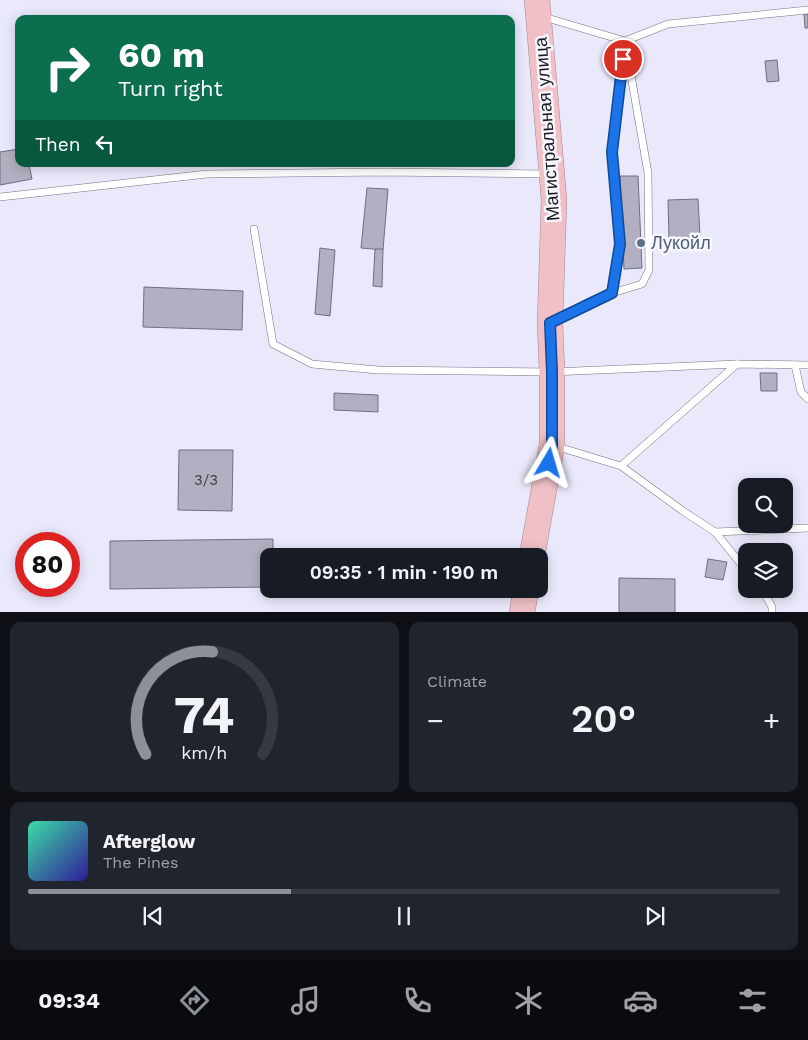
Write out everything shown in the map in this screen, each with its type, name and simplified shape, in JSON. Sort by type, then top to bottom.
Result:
[{"type":"highway","name":"Магистральная улица","points":[[533,548],[552,445],[550,323],[554,200],[538,8]]},
{"type":"highway","points":[[522,612],[524,598]]},
{"type":"lane","points":[[538,8],[625,40],[668,24],[808,10]]},
{"type":"lane","points":[[612,293],[620,244],[612,152],[625,40]]},
{"type":"lane","points":[[550,323],[612,293],[642,284],[649,270],[648,173],[625,40]]},
{"type":"lane","points":[[0,197],[207,174],[383,172],[552,174]]},
{"type":"lane","points":[[254,229],[273,344],[312,364],[378,370],[552,372],[737,364],[808,365]]},
{"type":"lane","points":[[621,466],[737,364]]},
{"type":"lane","points":[[795,365],[801,392],[808,399]]},
{"type":"lane","points":[[552,445],[621,466],[715,532],[738,560]]},
{"type":"lane","points":[[715,532],[808,528]]},
{"type":"lane","points":[[767,598],[772,607],[772,612]]},
{"type":"building","points":[[804,14],[808,14],[808,28],[805,28]]},
{"type":"building","points":[[777,60],[779,81],[767,82],[765,61]]},
{"type":"building","points":[[15,150],[15,167],[30,167],[32,179],[0,185],[0,152]]},
{"type":"building","points":[[620,176],[638,176],[642,268],[624,269]]},
{"type":"building","points":[[367,188],[388,189],[383,250],[361,248]]},
{"type":"building","points":[[698,199],[700,237],[669,238],[668,200]]},
{"type":"building","points":[[320,248],[335,250],[330,316],[315,314]]},
{"type":"building","points":[[375,249],[383,249],[382,287],[373,286]]},
{"type":"building","points":[[144,287],[243,291],[242,330],[143,327]]},
{"type":"building","points":[[760,373],[777,373],[777,391],[761,391]]},
{"type":"building","points":[[334,393],[378,395],[378,412],[334,410]]},
{"type":"building","points":[[179,450],[233,450],[232,511],[178,510]]},
{"type":"building","points":[[273,539],[273,548],[260,548],[260,587],[110,589],[110,541]]},
{"type":"building","points":[[708,559],[727,562],[723,580],[705,577]]},
{"type":"building","points":[[619,578],[675,579],[675,612],[619,612]]},
{"type":"place","name":"Лукойл","points":[[641,243]]},
{"type":"route","points":[[549,463],[552,445],[550,323],[612,293],[620,244],[612,152],[623,59]]}]
